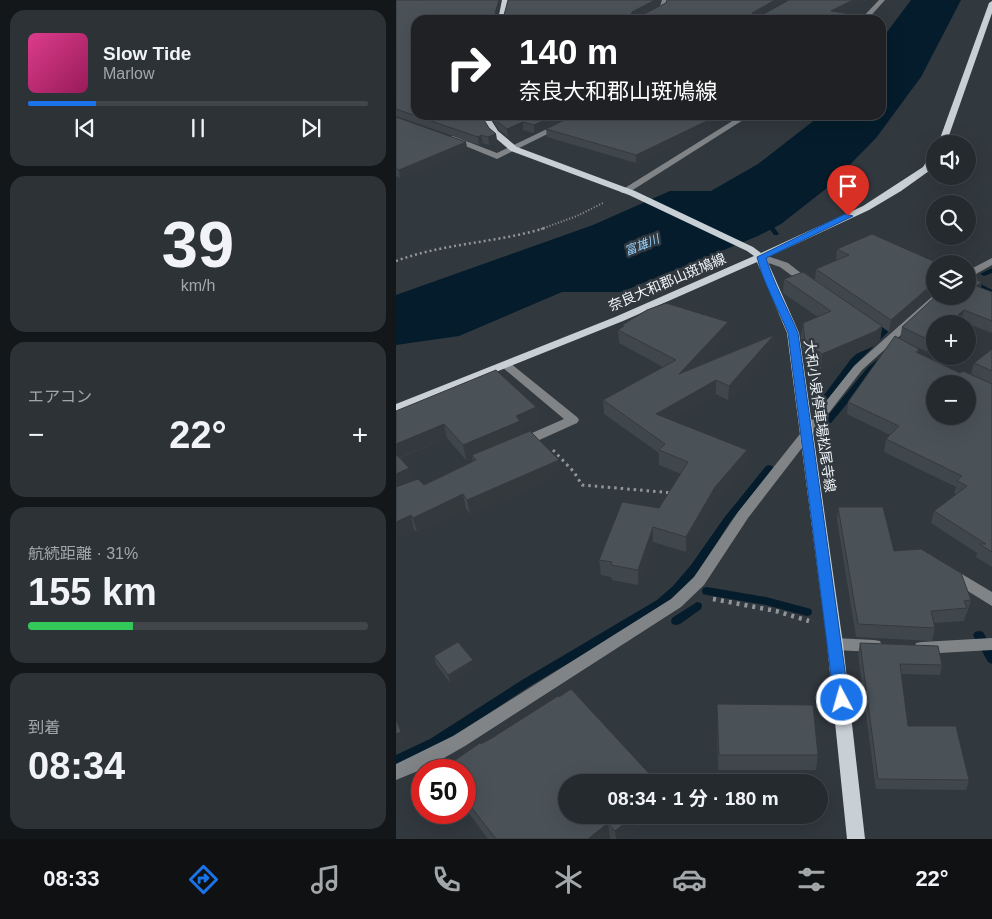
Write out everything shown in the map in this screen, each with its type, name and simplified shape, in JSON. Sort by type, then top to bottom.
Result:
[{"type":"main road","points":[[502,15],[505,0]]},
{"type":"main road","points":[[945,135],[988,22],[992,3]]},
{"type":"main road","points":[[487,120],[495,133],[514,149],[628,192],[756,253]]},
{"type":"main road","name":"奈良大和郡山斑鳩線","points":[[396,408],[619,319],[756,253],[866,208],[898,189],[926,169]]},
{"type":"main road","name":"大和小泉停車場松尾寺線","points":[[756,253],[777,294],[793,333],[835,644],[856,839]]},
{"type":"street","points":[[646,15],[663,7],[664,0]]},
{"type":"street","points":[[868,15],[882,0]]},
{"type":"street","points":[[439,135],[497,156],[572,120]]},
{"type":"street","points":[[628,192],[739,120]]},
{"type":"street","points":[[756,253],[784,265],[822,293]]},
{"type":"street","points":[[976,271],[992,261]]},
{"type":"street","points":[[396,772],[424,760],[459,741],[668,608],[685,594],[699,581],[743,515],[806,437],[858,368],[889,338],[928,305]]},
{"type":"street","points":[[506,365],[573,420],[512,447]]},
{"type":"street","points":[[936,563],[992,600]]},
{"type":"street","points":[[835,644],[892,647]]},
{"type":"street","points":[[910,648],[929,649],[987,645]]},
{"type":"path","points":[[396,261],[440,248],[496,240],[559,223],[628,192]]},
{"type":"path","points":[[539,436],[574,472],[582,485],[673,493],[682,496]]},
{"type":"path","points":[[685,594],[776,611],[832,628]]},
{"type":"water","name":"富雄川","points":[[911,0],[961,0],[921,77],[876,138],[827,188],[781,224],[758,236],[621,292],[562,292],[459,336],[396,345],[396,295],[593,225],[670,191],[711,191],[758,164],[815,120],[886,120],[886,33]]},
{"type":"building","points":[[396,0],[499,0],[495,13],[497,15],[411,15],[411,114],[396,109]]},
{"type":"building","points":[[508,0],[655,0],[632,12],[631,15],[504,15]]},
{"type":"building","points":[[667,0],[775,0],[752,13],[754,15],[642,15],[666,3]]},
{"type":"building","points":[[789,0],[853,0],[831,11],[850,14],[762,15]]},
{"type":"building","points":[[396,117],[466,142],[399,170],[396,168]]},
{"type":"building","points":[[428,120],[484,120],[496,134],[488,137],[481,135],[478,137]]},
{"type":"building","points":[[497,120],[544,120],[534,125],[523,122],[507,129]]},
{"type":"building","points":[[564,120],[709,120],[636,155],[546,129]]},
{"type":"building","points":[[872,234],[926,258],[926,290],[891,320],[816,269],[849,255],[837,249]]},
{"type":"building","points":[[803,272],[882,326],[876,331],[822,354],[805,342],[803,323],[831,311],[784,279]]},
{"type":"building","points":[[976,280],[982,282],[976,286]]},
{"type":"building","points":[[976,286],[992,292],[992,321],[964,310],[958,315],[926,315],[926,339],[902,327],[926,305],[976,305]]},
{"type":"building","points":[[666,303],[728,322],[679,374],[774,335],[729,386],[716,380],[656,414],[747,450],[715,487],[686,537],[653,527],[638,570],[611,565],[612,562],[599,560],[622,502],[659,508],[688,462],[659,450],[665,444],[603,400],[676,360],[618,330],[624,326],[622,325],[647,310]]},
{"type":"building","points":[[895,336],[919,349],[916,352],[926,357],[926,365],[943,365],[960,373],[963,371],[972,375],[926,375],[926,425],[976,425],[976,377],[992,384],[992,552],[979,544],[986,544],[934,511],[967,486],[957,481],[962,476],[886,439],[899,426],[848,402]]},
{"type":"building","points":[[992,349],[992,371],[976,364],[976,361]]},
{"type":"building","points":[[496,370],[536,407],[516,416],[520,421],[463,445],[444,424],[396,444],[396,411]]},
{"type":"building","points":[[530,431],[559,460],[467,500],[463,494],[413,518],[411,515],[396,522],[396,487],[418,479],[424,485],[476,460],[472,455]]},
{"type":"building","points":[[396,454],[409,468],[396,474]]},
{"type":"building","points":[[838,507],[883,507],[894,551],[921,549],[961,573],[971,600],[964,601],[967,608],[931,611],[935,628],[858,624]]},
{"type":"building","points":[[458,642],[473,660],[448,675],[434,656]]},
{"type":"building","points":[[860,643],[938,646],[942,665],[900,664],[908,726],[956,726],[969,780],[878,779]]},
{"type":"building","points":[[571,689],[650,774],[558,774],[558,824],[607,824],[588,839],[496,839],[476,813],[476,759],[457,759],[480,743],[492,738]]},
{"type":"building","points":[[717,704],[813,705],[818,755],[719,755]]},
{"type":"building","points":[[396,719],[401,732],[396,734]]},
{"type":"building","points":[[609,824],[624,824],[615,831]]},
{"type":"building","points":[[725,838],[725,839],[683,839]]},
{"type":"waterway","points":[[766,220],[776,234]]},
{"type":"waterway","points":[[984,274],[992,270]]},
{"type":"waterway","points":[[976,285],[992,293]]},
{"type":"waterway","points":[[818,409],[854,361],[885,331],[883,323],[880,321]]},
{"type":"waterway","points":[[828,421],[871,369],[881,361]]},
{"type":"waterway","points":[[396,761],[434,743],[526,683],[661,603],[677,589],[695,568],[727,520],[769,468]]},
{"type":"waterway","points":[[707,591],[766,601],[807,612]]},
{"type":"waterway","points":[[676,621],[697,606]]},
{"type":"waterway","points":[[979,635],[992,659]]},
{"type":"route","points":[[842,700],[793,333],[766,272],[762,257],[848,216]]}]
